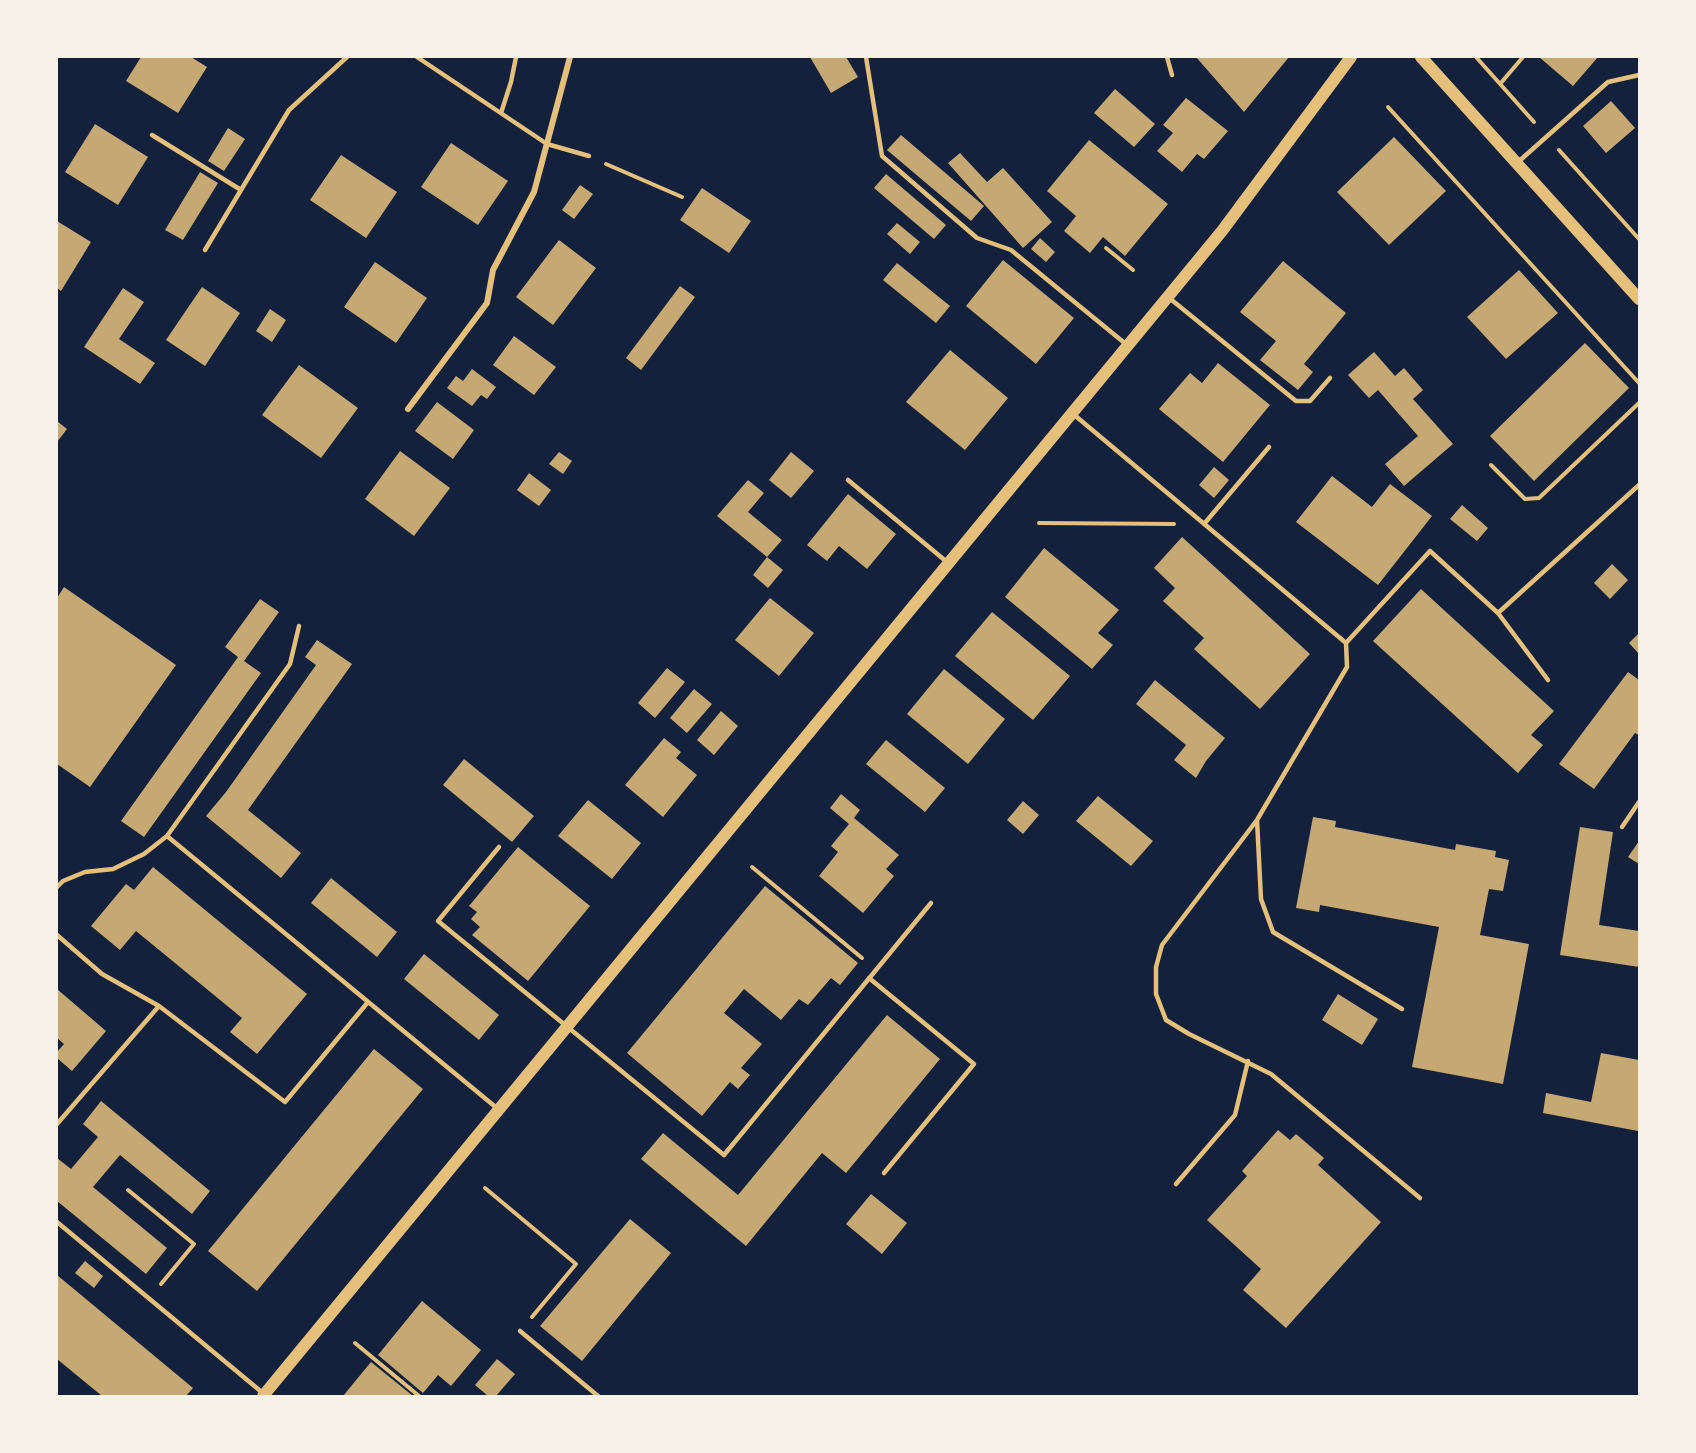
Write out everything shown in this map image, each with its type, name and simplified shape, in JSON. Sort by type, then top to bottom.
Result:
[{"type":"main road","points":[[264,1395],[1222,231],[1351,57]]},
{"type":"main road","points":[[1421,57],[1639,299]]},
{"type":"street","points":[[408,409],[487,303],[493,270],[534,192],[570,57]]},
{"type":"lane","points":[[205,250],[289,110],[347,57]]},
{"type":"lane","points":[[417,57],[547,144],[588,156]]},
{"type":"lane","points":[[501,113],[516,57]]},
{"type":"lane","points":[[866,57],[882,156],[977,238],[1011,250],[1128,346]]},
{"type":"lane","points":[[1167,57],[1172,75]]},
{"type":"lane","points":[[1517,163],[1608,82],[1639,75]]},
{"type":"lane","points":[[152,135],[241,190]]},
{"type":"lane","points":[[1168,297],[1296,401],[1310,401],[1330,378]]},
{"type":"lane","points":[[1072,413],[1346,643]]},
{"type":"lane","points":[[1204,524],[1269,447]]},
{"type":"lane","points":[[848,480],[949,563]]},
{"type":"lane","points":[[1498,613],[1639,485]]},
{"type":"lane","points":[[1420,1198],[1271,1074],[1189,1034],[1166,1020],[1156,994],[1156,967],[1162,945],[1257,820],[1347,667],[1346,643],[1430,550],[1498,613],[1548,681]]},
{"type":"lane","points":[[57,887],[63,881],[85,872],[112,869],[144,854],[167,836],[290,664],[299,626]]},
{"type":"lane","points":[[1622,827],[1639,802]]},
{"type":"lane","points":[[1257,820],[1261,899],[1273,932],[1402,1009]]},
{"type":"lane","points":[[167,836],[499,1110]]},
{"type":"lane","points":[[499,847],[438,921],[724,1155],[931,903]]},
{"type":"lane","points":[[57,935],[102,974],[159,1006],[285,1102],[368,1002]]},
{"type":"lane","points":[[870,978],[974,1064],[884,1173]]},
{"type":"lane","points":[[57,1124],[159,1006]]},
{"type":"lane","points":[[1176,1184],[1235,1115],[1248,1061]]},
{"type":"lane","points":[[57,1222],[264,1395]]},
{"type":"lane","points":[[520,1331],[598,1396]]},
{"type":"path","points":[[1500,84],[1523,57]]},
{"type":"path","points":[[1388,107],[1639,383]]},
{"type":"path","points":[[588,156],[682,197]]},
{"type":"path","points":[[1106,249],[1133,270]]},
{"type":"path","points":[[1491,465],[1525,499],[1539,498],[1639,403]]},
{"type":"path","points":[[1039,523],[1204,524]]},
{"type":"path","points":[[752,867],[876,969]]},
{"type":"path","points":[[485,1188],[576,1264],[520,1331]]},
{"type":"path","points":[[128,1190],[194,1244],[149,1298]]},
{"type":"path","points":[[355,1343],[419,1396]]},
{"type":"building","points":[[141,57],[191,57],[207,67],[178,113],[126,81]]},
{"type":"building","points":[[810,57],[846,57],[858,77],[831,93]]},
{"type":"building","points":[[1196,57],[1289,57],[1244,112]]},
{"type":"building","points":[[1539,57],[1598,57],[1573,86]]},
{"type":"building","points":[[1115,89],[1155,124],[1134,147],[1094,113]]},
{"type":"building","points":[[1186,98],[1228,131],[1204,159],[1197,154],[1182,172],[1157,151],[1173,133],[1163,125]]},
{"type":"building","points":[[1611,101],[1635,128],[1606,153],[1583,126]]},
{"type":"building","points":[[95,124],[148,157],[118,205],[65,172]]},
{"type":"building","points":[[228,128],[245,139],[224,171],[208,161]]},
{"type":"building","points":[[901,135],[984,206],[971,221],[887,150]]},
{"type":"building","points":[[1394,137],[1446,191],[1389,245],[1337,192]]},
{"type":"building","points":[[1089,140],[1168,204],[1125,256],[1103,237],[1090,253],[1064,231],[1076,216],[1047,191]]},
{"type":"building","points":[[451,143],[508,181],[478,225],[421,187]]},
{"type":"building","points":[[960,153],[987,182],[1003,168],[1052,222],[1023,248],[948,163]]},
{"type":"building","points":[[341,155],[397,192],[366,238],[310,200]]},
{"type":"building","points":[[200,172],[218,183],[183,240],[165,230]]},
{"type":"building","points":[[886,174],[946,225],[934,239],[874,188]]},
{"type":"building","points":[[580,185],[593,194],[574,219],[562,210]]},
{"type":"building","points":[[702,188],[751,221],[729,253],[680,220]]},
{"type":"building","points":[[57,221],[91,242],[61,291],[57,288]]},
{"type":"building","points":[[897,223],[920,242],[910,254],[887,234]]},
{"type":"building","points":[[1040,238],[1055,252],[1046,262],[1031,249]]},
{"type":"building","points":[[559,240],[596,268],[553,325],[516,297]]},
{"type":"building","points":[[1003,260],[1074,318],[1036,364],[966,306]]},
{"type":"building","points":[[1283,261],[1346,313],[1304,364],[1313,372],[1298,390],[1260,360],[1276,341],[1240,312]]},
{"type":"building","points":[[375,262],[427,298],[396,343],[344,307]]},
{"type":"building","points":[[897,263],[950,306],[936,323],[883,280]]},
{"type":"building","points":[[1519,270],[1558,313],[1506,359],[1467,317]]},
{"type":"building","points":[[680,286],[695,297],[641,370],[626,358]]},
{"type":"building","points":[[202,287],[240,313],[205,366],[166,340]]},
{"type":"building","points":[[123,288],[144,302],[119,339],[155,363],[140,384],[84,347]]},
{"type":"building","points":[[270,309],[286,320],[272,342],[256,331]]},
{"type":"building","points":[[514,336],[556,367],[534,395],[493,365]]},
{"type":"building","points":[[1585,343],[1629,388],[1534,481],[1490,436]]},
{"type":"building","points":[[950,350],[1008,398],[965,450],[906,402]]},
{"type":"building","points":[[1374,352],[1395,376],[1404,368],[1423,390],[1413,399],[1453,444],[1404,486],[1385,464],[1418,436],[1378,390],[1369,398],[1348,375]]},
{"type":"building","points":[[1218,363],[1270,405],[1223,462],[1159,409],[1190,373],[1202,383]]},
{"type":"building","points":[[299,365],[358,408],[321,458],[262,415]]},
{"type":"building","points":[[472,369],[496,387],[487,399],[481,395],[472,406],[447,388],[456,376],[463,381]]},
{"type":"building","points":[[437,402],[474,430],[453,459],[415,431]]},
{"type":"building","points":[[57,421],[67,429],[57,442]]},
{"type":"building","points":[[400,451],[450,488],[414,536],[365,499]]},
{"type":"building","points":[[559,452],[572,461],[563,474],[549,464]]},
{"type":"building","points":[[791,452],[814,471],[791,498],[769,480]]},
{"type":"building","points":[[1214,467],[1229,480],[1214,498],[1199,485]]},
{"type":"building","points":[[529,473],[551,490],[539,506],[517,490]]},
{"type":"building","points":[[1332,476],[1372,507],[1390,484],[1432,516],[1378,585],[1296,522]]},
{"type":"building","points":[[748,480],[764,493],[748,512],[782,540],[767,557],[717,516]]},
{"type":"building","points":[[848,494],[896,534],[867,569],[839,546],[827,561],[807,545]]},
{"type":"building","points":[[1462,505],[1488,528],[1477,541],[1450,519]]},
{"type":"building","points":[[1182,537],[1310,654],[1260,709],[1194,649],[1204,638],[1163,601],[1175,588],[1154,568]]},
{"type":"building","points":[[1044,548],[1119,610],[1098,633],[1113,645],[1092,669],[1005,597]]},
{"type":"building","points":[[767,557],[783,570],[768,588],[753,575]]},
{"type":"building","points":[[1612,564],[1628,580],[1610,599],[1594,583]]},
{"type":"building","points":[[64,587],[176,665],[90,787],[57,764],[57,598]]},
{"type":"building","points":[[1421,589],[1554,711],[1531,735],[1543,745],[1518,773],[1373,641]]},
{"type":"building","points":[[770,598],[814,633],[779,676],[735,640]]},
{"type":"building","points":[[260,599],[279,612],[244,661],[261,673],[144,837],[121,821],[238,657],[225,647]]},
{"type":"building","points":[[992,612],[1070,676],[1033,720],[955,656]]},
{"type":"building","points":[[1639,633],[1639,654],[1629,643]]},
{"type":"building","points":[[317,640],[352,664],[248,810],[301,853],[281,878],[206,816],[226,792],[316,665],[305,657]]},
{"type":"building","points":[[667,668],[685,682],[655,718],[638,703]]},
{"type":"building","points":[[944,669],[1005,719],[968,764],[907,714]]},
{"type":"building","points":[[1628,672],[1639,680],[1639,735],[1635,733],[1594,789],[1559,764]]},
{"type":"building","points":[[1155,680],[1225,738],[1206,761],[1196,778],[1174,760],[1186,745],[1136,704]]},
{"type":"building","points":[[694,689],[712,704],[687,733],[670,718]]},
{"type":"building","points":[[721,711],[738,726],[714,755],[697,740]]},
{"type":"building","points":[[664,738],[681,752],[676,758],[697,775],[663,817],[625,785]]},
{"type":"building","points":[[886,740],[945,788],[925,812],[866,764]]},
{"type":"building","points":[[464,759],[534,816],[512,842],[443,785]]},
{"type":"building","points":[[841,794],[860,810],[854,818],[899,855],[886,869],[894,876],[863,913],[819,876],[838,852],[831,846],[849,824],[830,808]]},
{"type":"building","points":[[1098,796],[1153,841],[1131,866],[1076,821]]},
{"type":"building","points":[[588,800],[641,843],[612,879],[558,836]]},
{"type":"building","points":[[1023,801],[1039,815],[1023,834],[1007,820]]},
{"type":"building","points":[[1313,817],[1336,821],[1335,827],[1455,850],[1456,844],[1496,851],[1495,857],[1509,860],[1503,891],[1489,889],[1480,935],[1529,944],[1503,1084],[1412,1067],[1439,927],[1320,905],[1319,912],[1296,908]]},
{"type":"building","points":[[1580,827],[1613,832],[1599,925],[1639,931],[1639,967],[1560,955]]},
{"type":"building","points":[[1639,841],[1639,864],[1628,857]]},
{"type":"building","points":[[518,847],[590,906],[528,981],[472,935],[480,927],[471,919],[477,912],[469,906]]},
{"type":"building","points":[[153,867],[307,994],[257,1054],[230,1032],[242,1018],[136,931],[120,950],[91,926],[126,884],[134,890]]},
{"type":"building","points":[[331,878],[397,932],[377,957],[311,903]]},
{"type":"building","points":[[765,886],[858,963],[840,985],[831,978],[808,1005],[799,999],[781,1020],[744,989],[724,1013],[762,1044],[741,1068],[750,1075],[738,1089],[730,1082],[702,1116],[627,1053]]},
{"type":"building","points":[[424,954],[499,1015],[479,1040],[404,979]]},
{"type":"building","points":[[57,989],[106,1031],[72,1071],[57,1058],[57,1052],[64,1044],[57,1038]]},
{"type":"building","points":[[1338,994],[1378,1019],[1362,1045],[1322,1020]]},
{"type":"building","points":[[887,1015],[940,1059],[846,1173],[822,1153],[746,1246],[641,1159],[663,1133],[738,1195]]},
{"type":"building","points":[[374,1049],[423,1089],[257,1291],[208,1251]]},
{"type":"building","points":[[1601,1053],[1639,1060],[1638,1131],[1543,1113],[1546,1093],[1591,1102]]},
{"type":"building","points":[[101,1101],[210,1191],[192,1214],[120,1155],[93,1187],[167,1248],[146,1274],[57,1201],[57,1158],[71,1169],[98,1137],[83,1124]]},
{"type":"building","points":[[1278,1130],[1290,1140],[1296,1134],[1324,1158],[1318,1165],[1381,1222],[1286,1328],[1243,1290],[1261,1269],[1207,1220],[1247,1176],[1242,1171]]},
{"type":"building","points":[[871,1194],[907,1223],[882,1254],[846,1224]]},
{"type":"building","points":[[630,1219],[671,1253],[582,1361],[540,1326]]},
{"type":"building","points":[[85,1261],[103,1276],[94,1288],[75,1273]]},
{"type":"building","points":[[57,1275],[193,1388],[186,1396],[102,1396],[57,1359]]},
{"type":"building","points":[[422,1301],[481,1350],[451,1386],[438,1375],[423,1393],[378,1355]]},
{"type":"building","points":[[497,1359],[515,1374],[496,1396],[488,1396],[475,1385]]},
{"type":"building","points":[[371,1362],[413,1396],[343,1396]]}]
